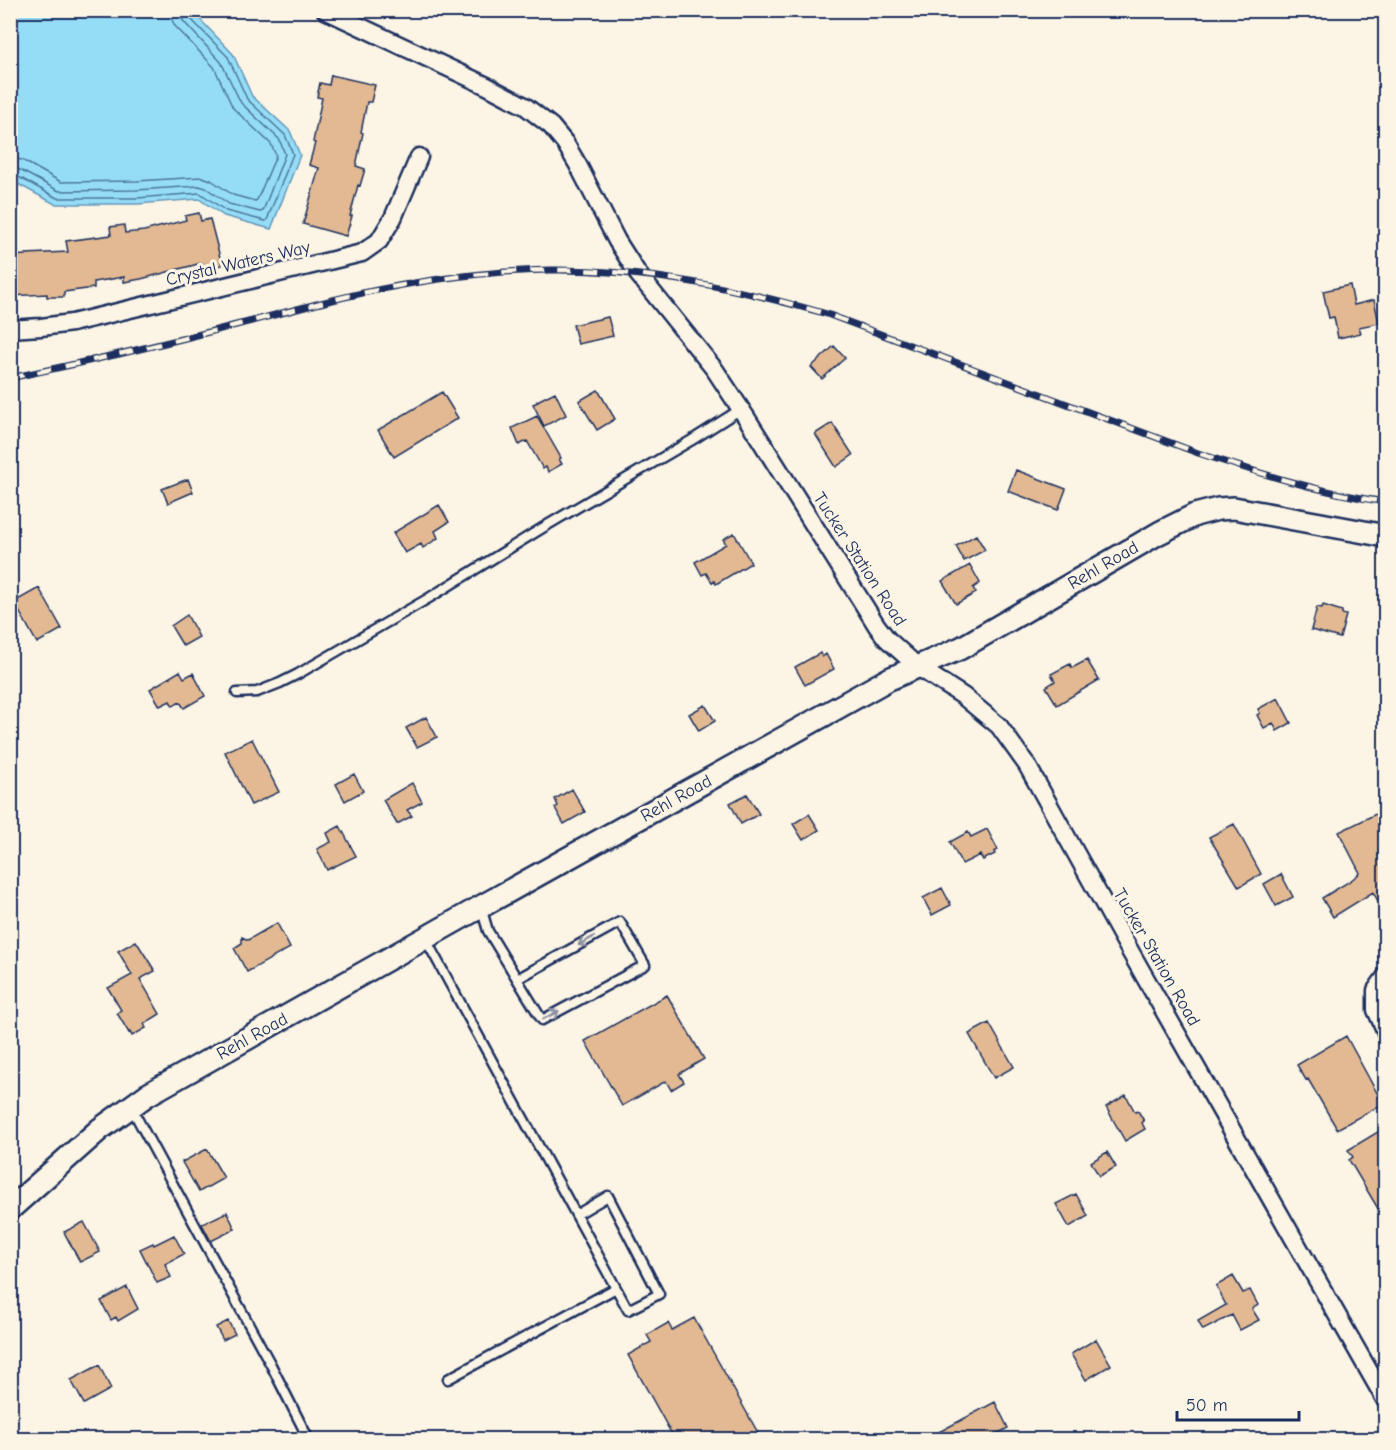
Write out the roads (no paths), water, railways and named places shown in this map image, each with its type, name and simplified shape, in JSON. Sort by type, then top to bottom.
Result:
[{"type":"street","name":"Tucker Station Road","points":[[326,10],[525,106],[551,126],[565,143],[617,241],[638,274],[715,370],[877,626],[887,639],[918,667],[963,696],[999,726],[1027,765],[1386,1401]]},
{"type":"street","name":"Crystal Waters Way","points":[[10,328],[72,323],[362,253],[379,241],[393,218],[419,157]]},
{"type":"street","name":"Rehl Road","points":[[10,1209],[100,1129],[147,1095],[889,679],[961,648],[1158,533],[1196,515],[1218,509],[1234,508],[1386,536]]},
{"type":"street","points":[[1386,976],[1376,990],[1376,1010],[1386,1032]]},
{"type":"lane","points":[[237,693],[257,692],[297,674],[429,598],[741,409]]},
{"type":"lane","points":[[481,907],[488,931],[517,979],[542,1020],[645,964],[620,922],[517,979]]},
{"type":"lane","points":[[425,938],[576,1215],[628,1310],[659,1294],[608,1196],[576,1215]]},
{"type":"lane","points":[[131,1107],[271,1365],[309,1440]]},
{"type":"lane","points":[[448,1379],[616,1288]]},
{"type":"water","points":[[189,10],[233,54],[252,96],[290,131],[300,155],[271,229],[224,216],[199,199],[137,204],[55,204],[11,179],[11,11]]},
{"type":"railway","points":[[10,378],[154,346],[343,297],[406,284],[478,274],[527,271],[622,273],[725,288],[827,314],[1198,453],[1314,488],[1386,502]]}]
